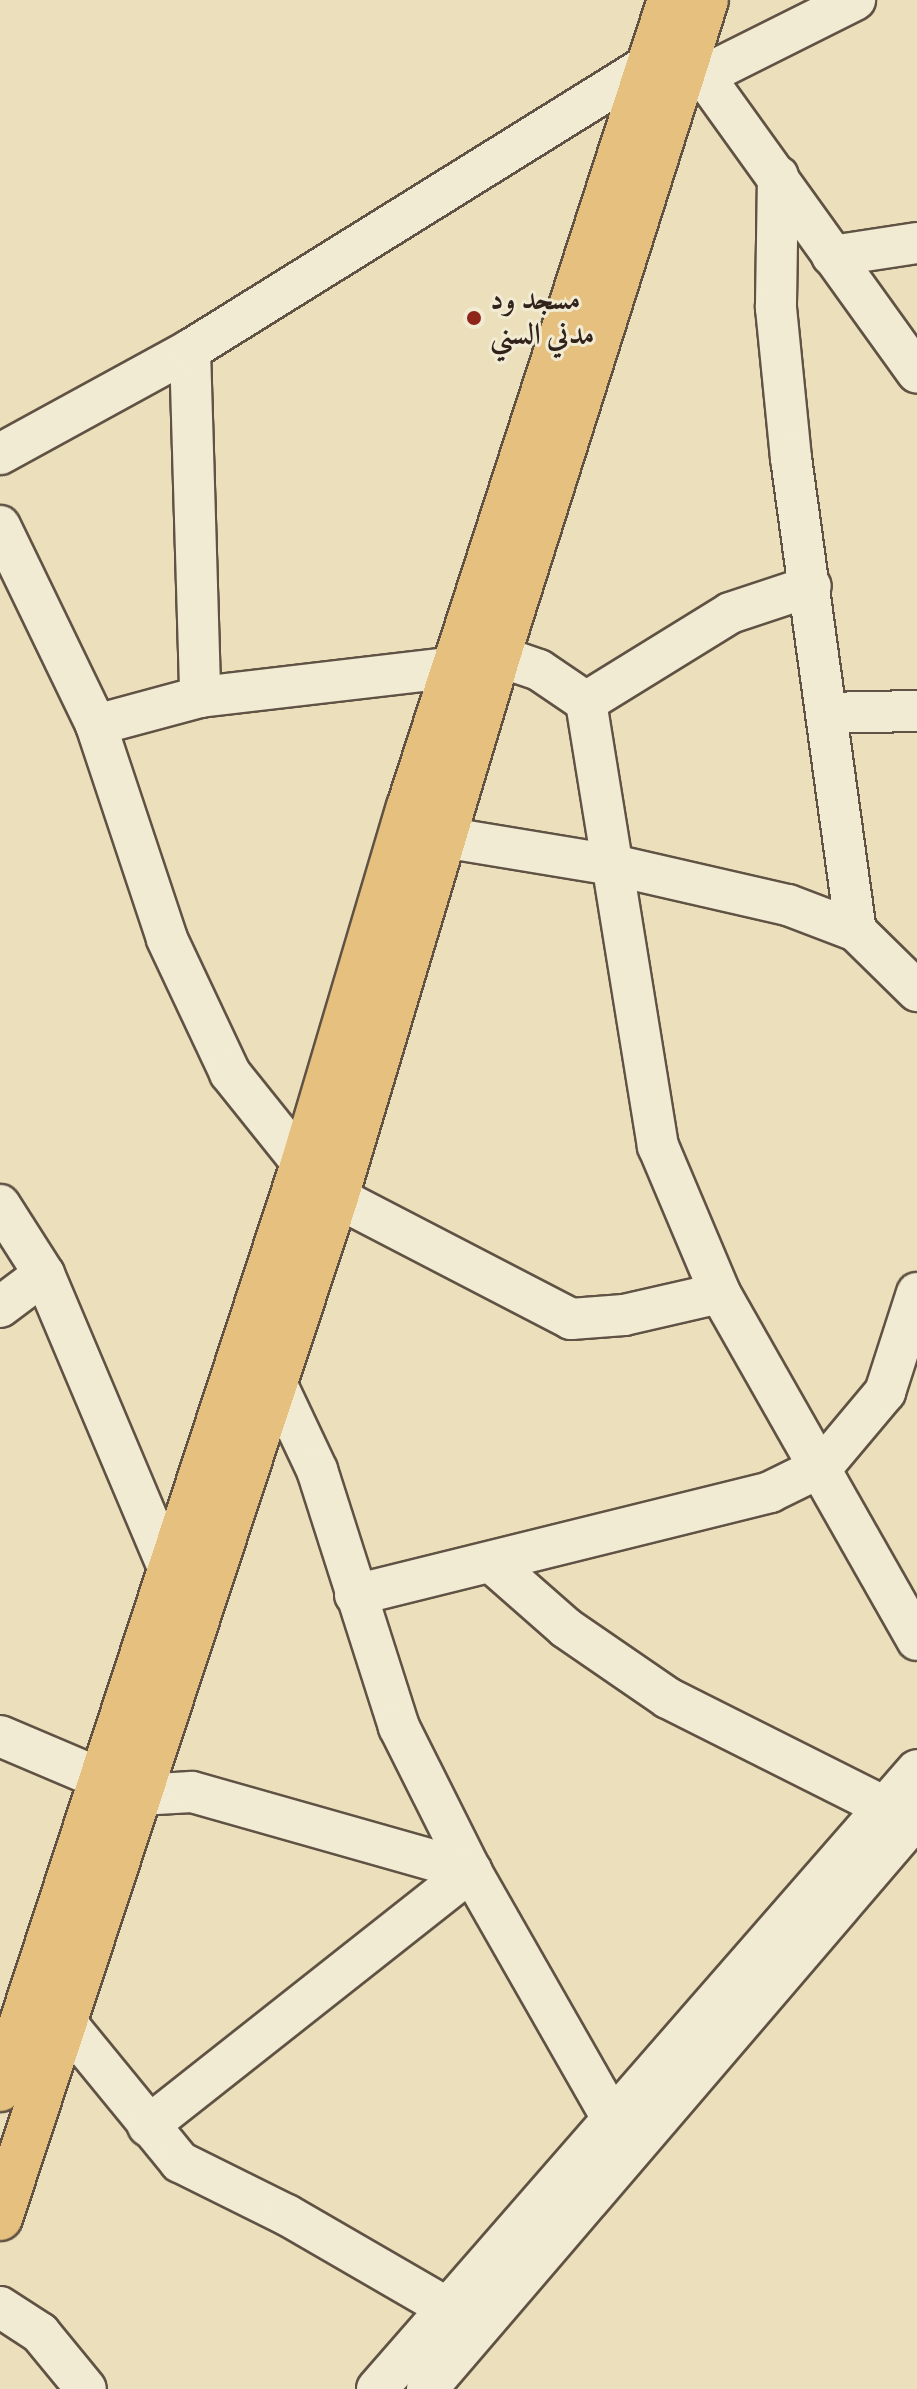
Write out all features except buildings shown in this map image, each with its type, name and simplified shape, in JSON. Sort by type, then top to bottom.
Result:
[{"type":"main road","points":[[0,2218],[62,2018],[170,1573],[303,1164],[455,667],[706,0]]},
{"type":"main road","points":[[0,2089],[274,1379],[336,1197],[498,656],[682,65],[661,7]]},
{"type":"street","points":[[0,454],[190,350],[682,65],[855,0]]},
{"type":"street","points":[[682,65],[778,176],[917,372]]},
{"type":"street","points":[[778,176],[776,308],[856,931]]},
{"type":"street","points":[[832,256],[917,243]]},
{"type":"street","points":[[190,350],[200,697]]},
{"type":"street","points":[[0,526],[96,725],[167,939],[230,1073],[303,1164]]},
{"type":"street","points":[[586,702],[730,613],[811,586]]},
{"type":"street","points":[[498,656],[539,670],[586,702],[658,1146],[720,1293],[823,1466],[917,1640]]},
{"type":"street","points":[[96,725],[200,697],[455,667]]},
{"type":"street","points":[[826,713],[917,711]]},
{"type":"street","points":[[443,837],[613,865],[788,905],[856,931],[917,991]]},
{"type":"street","points":[[336,1197],[571,1319],[624,1315],[720,1293]]},
{"type":"street","points":[[0,1205],[44,1274],[170,1573]]},
{"type":"street","points":[[0,1307],[44,1274]]},
{"type":"street","points":[[355,1595],[770,1492],[823,1466],[885,1392],[917,1293]]},
{"type":"street","points":[[274,1379],[317,1470],[399,1727],[471,1871],[614,2122]]},
{"type":"street","points":[[491,1562],[566,1628],[668,1698],[901,1812]]},
{"type":"street","points":[[0,1736],[119,1787],[192,1792],[471,1871]]},
{"type":"street","points":[[427,2389],[901,1812],[917,1770]]},
{"type":"street","points":[[377,2389],[614,2122],[901,1812]]},
{"type":"street","points":[[148,2126],[471,1871]]},
{"type":"street","points":[[62,2018],[180,2162],[287,2215],[449,2309]]},
{"type":"street","points":[[0,2307],[40,2333],[86,2389]]},
{"type":"place","name":"مسجد ود مدني السني","points":[[474,318]]}]
